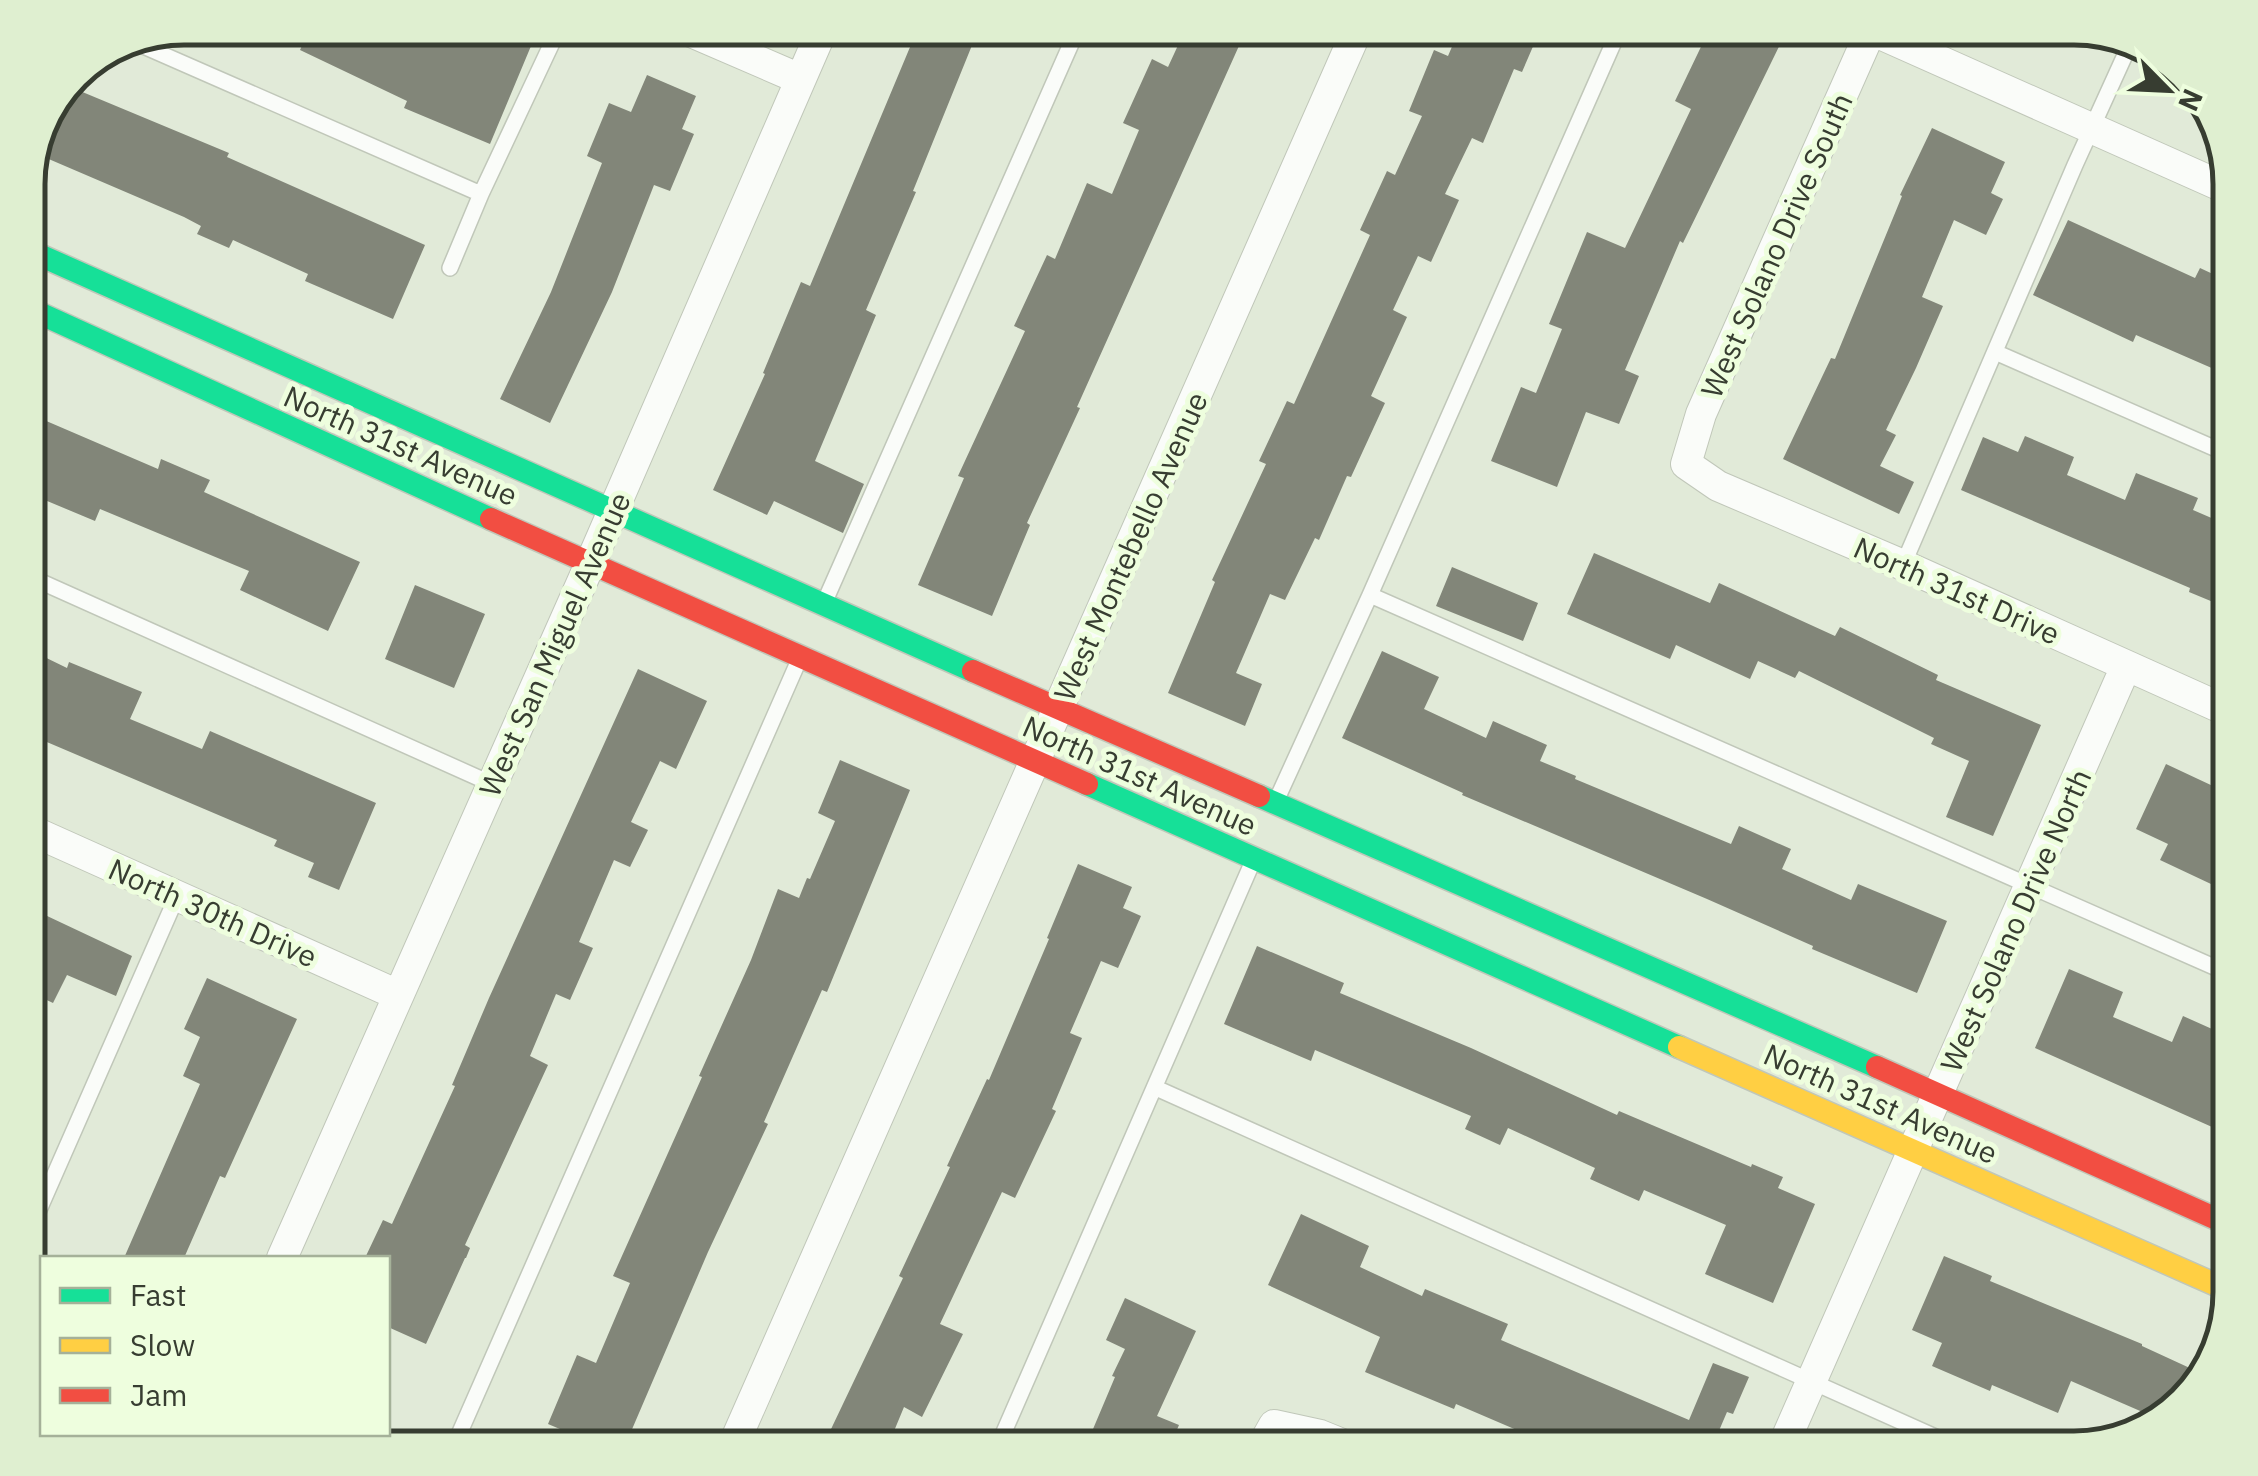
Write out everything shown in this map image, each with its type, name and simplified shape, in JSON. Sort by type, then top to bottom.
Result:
[{"type":"street","points":[[721,45],[800,80]]},
{"type":"street","name":"West San Miguel Avenue","points":[[283,1256],[815,45]]},
{"type":"street","name":"West Montebello Avenue","points":[[739,1431],[1351,45]]},
{"type":"street","name":"West Solano Drive South","points":[[1686,464],[1701,414],[1864,45]]},
{"type":"street","points":[[1907,45],[2213,182]]},
{"type":"street","name":"North 31st Avenue","points":[[45,258],[2213,1217]]},
{"type":"street","name":"North 31st Avenue","points":[[45,316],[590,564],[2213,1284]]},
{"type":"street","name":"North 31st Drive","points":[[1686,464],[1718,486],[2213,704]]},
{"type":"street","name":"West Solano Drive North","points":[[1790,1431],[2126,666]]},
{"type":"street","name":"North 30th Drive","points":[[45,837],[398,996]]},
{"type":"lane","points":[[450,268],[551,45]]},
{"type":"lane","points":[[823,605],[1070,45]]},
{"type":"lane","points":[[1276,802],[1613,45]]},
{"type":"lane","points":[[152,49],[481,194]]},
{"type":"lane","points":[[1903,565],[2125,55]]},
{"type":"lane","points":[[1995,352],[2213,448]]},
{"type":"lane","points":[[45,584],[492,784]]},
{"type":"lane","points":[[1370,595],[2213,967]]},
{"type":"lane","points":[[461,1431],[801,656]]},
{"type":"lane","points":[[1005,1431],[1254,860]]},
{"type":"lane","points":[[45,1195],[177,896]]},
{"type":"lane","points":[[1156,1088],[1922,1431]]},
{"type":"building","points":[[302,45],[531,46],[490,144],[404,108],[407,101],[300,50]]},
{"type":"building","points":[[911,45],[972,45],[866,310],[876,315],[815,461],[864,484],[843,533],[774,501],[767,515],[713,490],[801,282],[810,286]]},
{"type":"building","points":[[1178,45],[1239,45],[1077,407],[1080,408],[1027,523],[1030,525],[992,616],[918,585],[964,478],[958,476],[1025,331],[1014,326],[1047,255],[1055,259],[1087,183],[1112,194],[1139,130],[1123,123],[1152,59],[1168,67]]},
{"type":"building","points":[[1453,45],[1534,45],[1522,72],[1514,69],[1483,143],[1472,138],[1445,194],[1459,200],[1431,262],[1418,256],[1393,310],[1407,317],[1371,396],[1385,403],[1351,477],[1347,476],[1319,540],[1315,538],[1285,600],[1270,594],[1236,673],[1262,684],[1245,726],[1168,693],[1215,582],[1212,580],[1266,464],[1259,461],[1287,401],[1294,404],[1370,235],[1360,230],[1387,171],[1395,175],[1422,116],[1409,111],[1434,50],[1448,56]]},
{"type":"building","points":[[1702,45],[1780,45],[1683,243],[1680,241],[1625,370],[1639,376],[1619,424],[1586,412],[1557,487],[1491,461],[1521,387],[1536,393],[1562,329],[1549,324],[1587,232],[1625,248],[1691,109],[1675,101]]},
{"type":"building","points":[[647,75],[696,96],[682,129],[694,134],[670,191],[654,185],[612,292],[550,423],[500,399],[551,292],[602,163],[587,156],[609,103],[631,112]]},
{"type":"building","points":[[81,92],[229,153],[227,157],[425,245],[393,319],[305,281],[308,274],[233,240],[229,248],[197,234],[201,226],[48,159],[56,131]]},
{"type":"building","points":[[1932,128],[2005,162],[1991,193],[2003,199],[1986,235],[1954,220],[1922,297],[1943,306],[1886,430],[1896,435],[1880,466],[1914,482],[1899,514],[1783,459],[1831,358],[1835,359],[1900,195]]},
{"type":"building","points":[[2068,220],[2195,278],[2200,268],[2213,274],[2213,369],[2136,335],[2133,342],[2033,295]]},
{"type":"building","points":[[45,420],[158,469],[161,459],[210,480],[204,492],[360,562],[328,631],[240,590],[249,571],[100,509],[95,521],[45,500]]},
{"type":"building","points":[[2025,436],[2074,457],[2067,475],[2125,500],[2136,473],[2198,498],[2193,510],[2213,519],[2213,602],[2189,592],[2190,588],[1961,490],[1983,437],[2018,452]]},
{"type":"building","points":[[1594,553],[1710,603],[1719,583],[1835,636],[1840,627],[1938,675],[1936,680],[2041,725],[1993,836],[1946,817],[1969,761],[1931,744],[1934,738],[1799,671],[1795,678],[1758,661],[1750,679],[1676,645],[1670,659],[1567,614]]},
{"type":"building","points":[[1452,567],[1538,603],[1523,641],[1436,606]]},
{"type":"building","points":[[415,585],[485,614],[454,688],[385,659]]},
{"type":"building","points":[[1382,651],[1439,677],[1424,709],[1486,738],[1493,721],[1547,745],[1540,761],[1731,844],[1739,826],[1791,849],[1782,869],[1851,900],[1858,884],[1947,921],[1917,993],[1462,795],[1342,738]]},
{"type":"building","points":[[45,657],[67,668],[69,662],[142,692],[130,719],[202,749],[210,731],[376,803],[339,890],[308,877],[314,863],[274,846],[277,840],[45,741]]},
{"type":"building","points":[[638,669],[707,701],[676,769],[660,761],[631,822],[648,830],[630,867],[614,860],[579,942],[593,948],[570,1000],[556,994],[530,1056],[548,1065],[465,1245],[470,1248],[426,1344],[390,1328],[390,1256],[366,1256],[383,1220],[392,1224]]},
{"type":"building","points":[[840,760],[910,790],[827,992],[822,990],[764,1122],[768,1124],[631,1431],[565,1431],[548,1424],[577,1355],[596,1363],[630,1283],[613,1276],[702,1077],[699,1076],[778,889],[799,898],[807,878],[810,879],[835,821],[818,813]]},
{"type":"building","points":[[2166,764],[2213,786],[2211,884],[2160,860],[2168,844],[2136,829]]},
{"type":"building","points":[[1078,864],[1132,887],[1123,908],[1141,916],[1118,968],[1101,961],[1070,1033],[1082,1038],[1052,1109],[1056,1111],[1015,1198],[1002,1192],[940,1324],[963,1334],[922,1417],[904,1407],[894,1431],[830,1431],[903,1278],[899,1276],[989,1080]]},
{"type":"building","points":[[45,915],[132,956],[116,996],[67,975],[53,1003],[45,999]]},
{"type":"building","points":[[1257,946],[1344,983],[1340,993],[1617,1115],[1619,1111],[1783,1177],[1778,1188],[1815,1204],[1773,1303],[1705,1274],[1726,1225],[1644,1190],[1639,1201],[1590,1179],[1595,1168],[1508,1128],[1500,1145],[1465,1129],[1471,1116],[1315,1050],[1311,1061],[1224,1024]]},
{"type":"building","points":[[2069,969],[2123,992],[2113,1017],[2172,1042],[2183,1016],[2213,1029],[2213,1127],[2035,1048]]},
{"type":"building","points":[[207,978],[297,1019],[185,1256],[125,1256],[200,1084],[183,1076],[200,1037],[184,1029]]},
{"type":"building","points":[[1301,1214],[1369,1246],[1360,1267],[1422,1296],[1425,1289],[1508,1324],[1501,1340],[1689,1420],[1713,1363],[1749,1377],[1733,1414],[1727,1412],[1719,1431],[1519,1431],[1365,1372],[1380,1337],[1268,1285]]},
{"type":"building","points":[[1944,1256],[1992,1276],[1990,1281],[2190,1368],[2172,1390],[2143,1412],[2071,1381],[2058,1413],[1992,1385],[1990,1391],[1932,1366],[1942,1343],[1912,1330]]},
{"type":"building","points":[[1125,1298],[1196,1331],[1157,1416],[1179,1425],[1176,1431],[1092,1431],[1125,1349],[1106,1340]]},
{"type":"traffic: fast","points":[[45,258],[973,671]]},
{"type":"traffic: fast","points":[[45,316],[491,519]]},
{"type":"traffic: fast","points":[[1087,784],[1679,1047]]},
{"type":"traffic: fast","points":[[1259,796],[1877,1067]]},
{"type":"traffic: slow","points":[[1679,1047],[2213,1283]]},
{"type":"traffic: jam","points":[[491,519],[1087,784]]},
{"type":"traffic: jam","points":[[973,671],[1259,796]]},
{"type":"traffic: jam","points":[[1877,1067],[2213,1217]]}]
